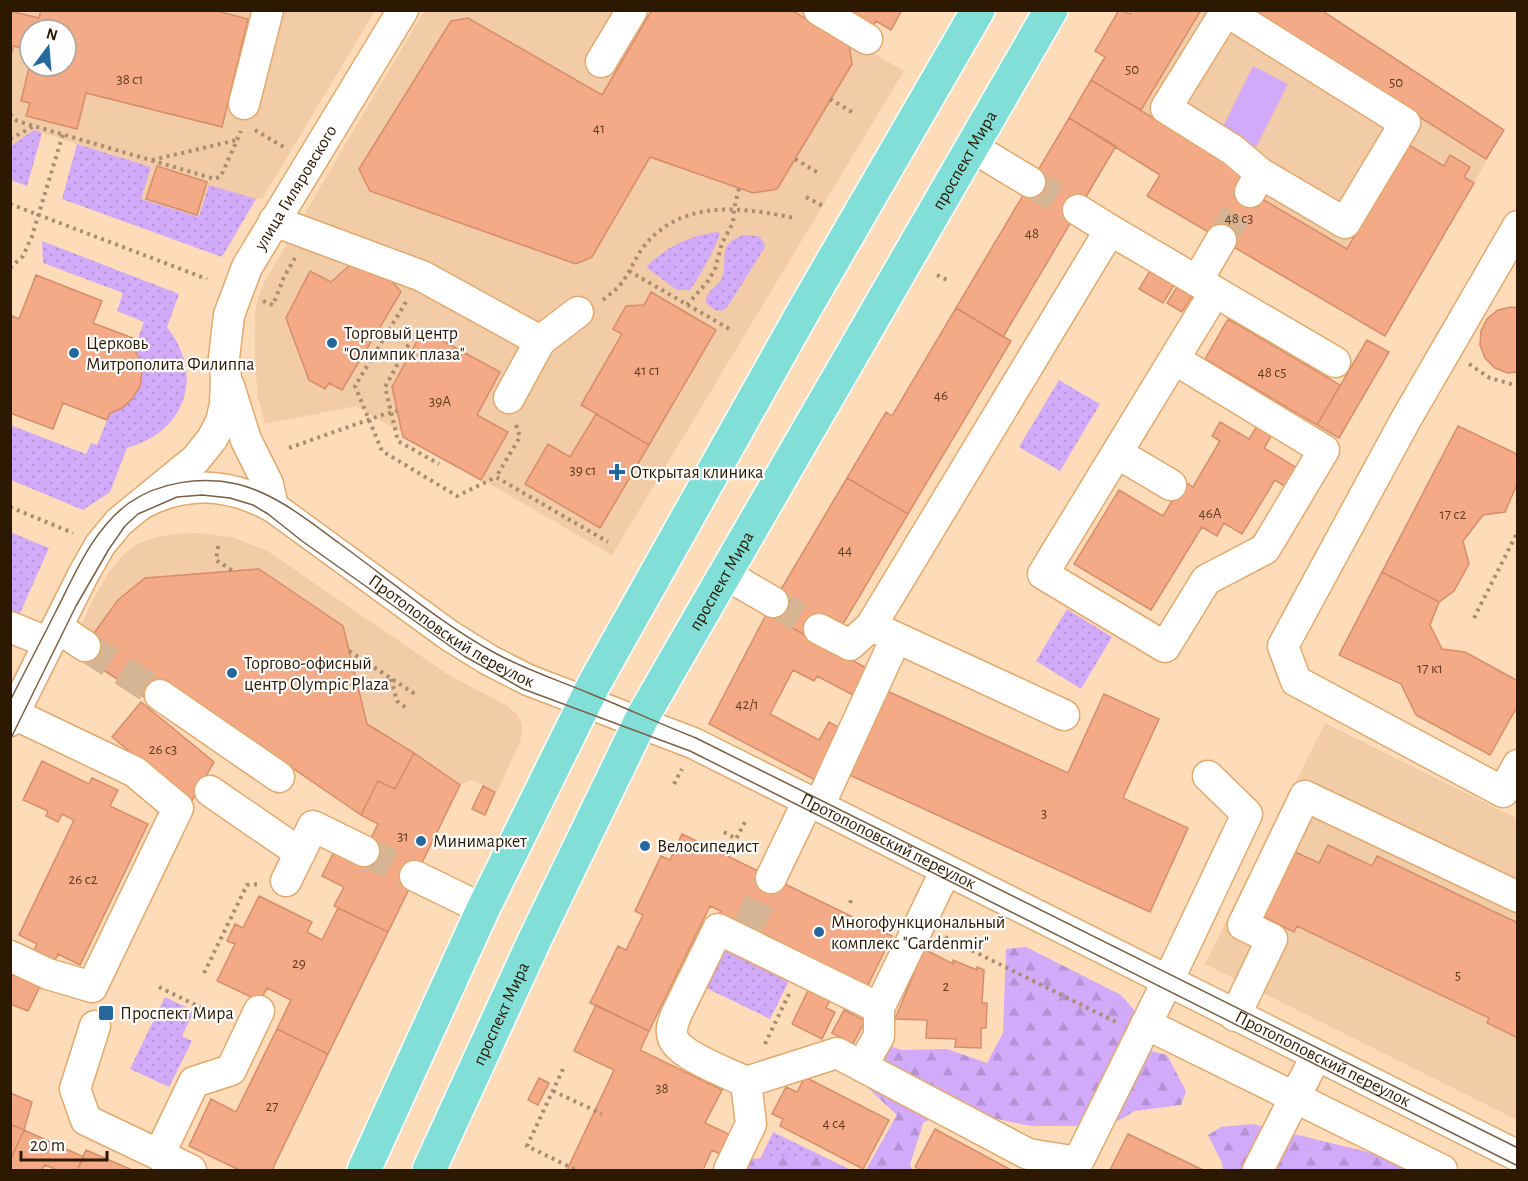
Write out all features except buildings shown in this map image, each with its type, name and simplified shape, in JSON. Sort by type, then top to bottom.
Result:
[{"type":"main road","points":[[364,1170],[483,909],[586,702],[803,312],[978,10]]},
{"type":"main road","name":"проспект Мира","points":[[429,1170],[535,939],[640,723],[1051,10]]},
{"type":"street","points":[[244,114],[268,10]]},
{"type":"street","name":"улица Гиляровского","points":[[12,718],[100,545],[119,522],[196,459],[212,439],[221,422],[225,404],[224,358],[229,315],[247,267],[403,10]]},
{"type":"street","points":[[601,62],[632,10]]},
{"type":"street","points":[[819,10],[867,39]]},
{"type":"street","points":[[1226,11],[1405,123],[1345,223],[1255,183],[1233,150],[1166,108],[1226,11]]},
{"type":"street","points":[[972,147],[1030,182]]},
{"type":"street","points":[[1078,210],[1335,362]]},
{"type":"street","points":[[274,221],[422,276],[540,341]]},
{"type":"street","points":[[1518,226],[1447,345],[1283,646],[1296,681],[1510,796],[1518,765]]},
{"type":"street","points":[[771,878],[814,803],[884,632],[1110,230]]},
{"type":"street","points":[[1174,359],[1324,450],[1265,549],[1206,580],[1165,647],[1043,573],[1174,359],[1206,286],[1221,240]]},
{"type":"street","points":[[509,398],[540,341],[578,312]]},
{"type":"street","name":"улица Гиляровского","points":[[226,378],[246,440],[268,484],[273,507]]},
{"type":"street","points":[[1117,453],[1171,485]]},
{"type":"street","name":"улица Гиляровского","points":[[141,504],[185,487],[203,487],[235,491],[273,507]]},
{"type":"street","name":"Протопоповский переулок","points":[[273,507],[450,636],[489,660],[528,680],[693,743],[1518,1156]]},
{"type":"street","points":[[725,574],[773,602]]},
{"type":"street","points":[[10,627],[53,635],[85,646]]},
{"type":"street","points":[[819,629],[850,645],[884,632],[1064,715]]},
{"type":"street","points":[[160,695],[279,777]]},
{"type":"street","points":[[10,956],[48,974],[92,987],[178,808],[135,772],[12,718]]},
{"type":"street","points":[[879,1008],[801,969],[744,935],[718,929],[676,1015],[672,1035],[675,1042],[685,1052],[746,1082],[837,1053],[1028,1154],[1078,1162],[1247,814],[1208,776]]},
{"type":"street","points":[[210,791],[300,854]]},
{"type":"street","points":[[1235,1016],[1272,939],[1243,925],[1305,796],[1518,897]]},
{"type":"street","points":[[286,880],[313,826],[364,851]]},
{"type":"street","points":[[862,1066],[879,1036],[879,1008],[946,870]]},
{"type":"street","points":[[415,876],[483,909]]},
{"type":"street","points":[[159,1155],[194,1082],[231,1070],[254,1021]]},
{"type":"street","points":[[96,1026],[75,1089],[87,1120],[191,1170]]},
{"type":"street","points":[[1143,1030],[1294,1098],[1436,1169],[1455,1126]]},
{"type":"street","points":[[1258,1170],[1316,1056]]},
{"type":"street","points":[[729,1170],[751,1125],[746,1082]]},
{"type":"path","points":[[830,99],[855,114]]},
{"type":"path","points":[[10,114],[17,121],[215,180],[221,176],[237,140],[244,114],[288,149]]},
{"type":"path","points":[[10,139],[34,126]]},
{"type":"path","points":[[10,268],[23,256],[63,134]]},
{"type":"path","points":[[151,161],[237,140]]},
{"type":"path","points":[[795,159],[820,174]]},
{"type":"path","points":[[687,305],[708,281],[715,269],[722,243],[734,223],[734,209],[740,188]]},
{"type":"path","points":[[807,197],[823,206]]},
{"type":"path","points":[[10,204],[207,279]]},
{"type":"path","points":[[578,312],[603,301],[620,285],[644,246],[662,228],[693,214],[723,208],[758,211],[794,218]]},
{"type":"path","points":[[273,305],[284,277],[308,234]]},
{"type":"path","points":[[629,271],[733,331]]},
{"type":"path","points":[[937,275],[947,280]]},
{"type":"path","points":[[422,276],[355,386],[382,451],[457,496],[496,477],[520,437],[509,398]]},
{"type":"path","points":[[412,338],[385,387],[398,441],[439,464]]},
{"type":"path","points":[[1447,345],[1470,365],[1491,378],[1518,386]]},
{"type":"path","points":[[289,447],[397,411]]},
{"type":"path","points":[[496,477],[608,542]]},
{"type":"path","points":[[10,507],[74,533]]},
{"type":"path","points":[[1474,618],[1518,531]]},
{"type":"path","points":[[218,546],[216,560],[233,571]]},
{"type":"path","points":[[349,651],[415,694]]},
{"type":"path","points":[[391,678],[397,701],[406,708]]},
{"type":"path","points":[[674,784],[685,762]]},
{"type":"path","points":[[724,832],[736,838],[746,820]]},
{"type":"path","points":[[204,973],[247,885],[286,880]]},
{"type":"path","points":[[939,934],[1143,1030]]},
{"type":"path","points":[[746,1082],[801,969]]},
{"type":"path","points":[[159,987],[254,1021]]},
{"type":"path","points":[[563,1069],[527,1146],[576,1170]]},
{"type":"path","points":[[553,1091],[602,1114]]},
{"type":"shaded area","points":[[1132,10],[1321,11],[1504,130],[1474,183],[1464,177],[1470,167],[1450,156],[1444,166],[1409,145],[1347,249],[1242,187],[1248,176],[1091,80],[1105,57],[1119,11],[1130,14]]},
{"type":"shaded area","points":[[10,11],[375,11],[262,199],[199,217],[141,199],[151,167],[42,133],[27,186],[11,180]]},
{"type":"shaded area","points":[[424,11],[800,11],[904,71],[612,555],[356,406],[265,424],[258,398],[255,362],[255,312],[258,298],[266,279]]},
{"type":"shaded area","points":[[198,533],[232,537],[266,550],[447,674],[506,705],[517,714],[522,724],[522,734],[497,792],[472,780],[460,785],[414,753],[395,789],[183,693],[70,648],[95,596],[122,556],[137,544],[155,538],[172,534]]},
{"type":"shaded area","points":[[1325,723],[1518,819],[1517,1120],[1205,964]]},
{"type":"green space","points":[[1253,66],[1288,84],[1256,147],[1222,129]]},
{"type":"green space","points":[[34,130],[42,133],[27,186],[11,180],[11,146]]},
{"type":"green space","points":[[77,144],[151,167],[141,199],[199,217],[209,185],[256,199],[222,257],[62,199]]},
{"type":"green space","points":[[720,233],[715,246],[690,290],[677,290],[646,267],[678,244],[696,236]]},
{"type":"green space","points":[[743,235],[759,236],[765,244],[764,249],[728,306],[722,311],[715,310],[706,303],[708,295],[723,276],[727,246]]},
{"type":"green space","points":[[42,241],[179,294],[167,327],[179,345],[185,364],[187,382],[183,400],[176,415],[163,429],[147,440],[127,448],[110,492],[83,510],[11,480],[10,425],[86,454],[91,443],[97,445],[110,413],[129,402],[139,387],[141,369],[134,349],[144,322],[117,311],[123,293],[43,263]]},
{"type":"green space","points":[[1059,380],[1100,404],[1060,471],[1019,447]]},
{"type":"green space","points":[[10,532],[49,548],[17,620],[11,617]]},
{"type":"green space","points":[[1067,609],[1112,637],[1081,689],[1036,661]]},
{"type":"green space","points":[[722,941],[792,975],[770,1019],[700,985]]},
{"type":"green space","points":[[1026,947],[1121,995],[1136,1012],[1151,1051],[1167,1055],[1186,1091],[1181,1105],[1135,1111],[1109,1126],[1031,1126],[948,1109],[923,1123],[910,1165],[912,1170],[866,1170],[897,1115],[852,1073],[874,1041],[902,1050],[947,1049],[987,1063],[1003,1033],[1006,949]]},
{"type":"green space","points":[[165,997],[194,1011],[182,1036],[192,1041],[169,1087],[130,1069]]},
{"type":"green space","points":[[1252,1124],[1380,1155],[1417,1170],[1223,1170],[1222,1163],[1208,1135],[1221,1127]]},
{"type":"green space","points":[[773,1132],[851,1170],[755,1170]]},
{"type":"green space","points":[[820,1155],[839,1170],[743,1170],[746,1159]]},
{"type":"tunnel","points":[[1030,182],[1078,210]]},
{"type":"tunnel","points":[[1221,240],[1250,192]]},
{"type":"tunnel","points":[[773,602],[819,629]]},
{"type":"tunnel","points":[[85,646],[160,695]]},
{"type":"tunnel","points":[[364,851],[415,876]]},
{"type":"tunnel","points":[[747,929],[771,878]]},
{"type":"tram line","points":[[10,701],[86,553],[116,514],[129,503],[153,490],[181,483],[209,481],[251,488],[291,509],[435,615],[507,659],[696,738],[1518,1148]]},
{"type":"tram line","points":[[10,740],[76,606],[125,526],[138,514],[177,497],[202,495],[230,498],[253,505],[268,514],[302,541],[464,656],[523,689],[690,751],[1518,1166]]},
{"type":"place","name":"Торговый центр \"Олимпик плаза\"","points":[[332,343]]},
{"type":"place","name":"Церковь Митрополита Филиппа","points":[[74,353]]},
{"type":"place","name":"Открытая клиника","points":[[617,472]]},
{"type":"place","name":"Торгово-офисный центр Olympic Plaza","points":[[232,673]]},
{"type":"place","name":"Минимаркет","points":[[421,841]]},
{"type":"place","name":"Велосипедист","points":[[645,846]]},
{"type":"place","name":"Многофункциональный комплекс \"Gardenmir\"","points":[[819,932]]},
{"type":"place","name":"Проспект Мира","points":[[106,1013]]}]
